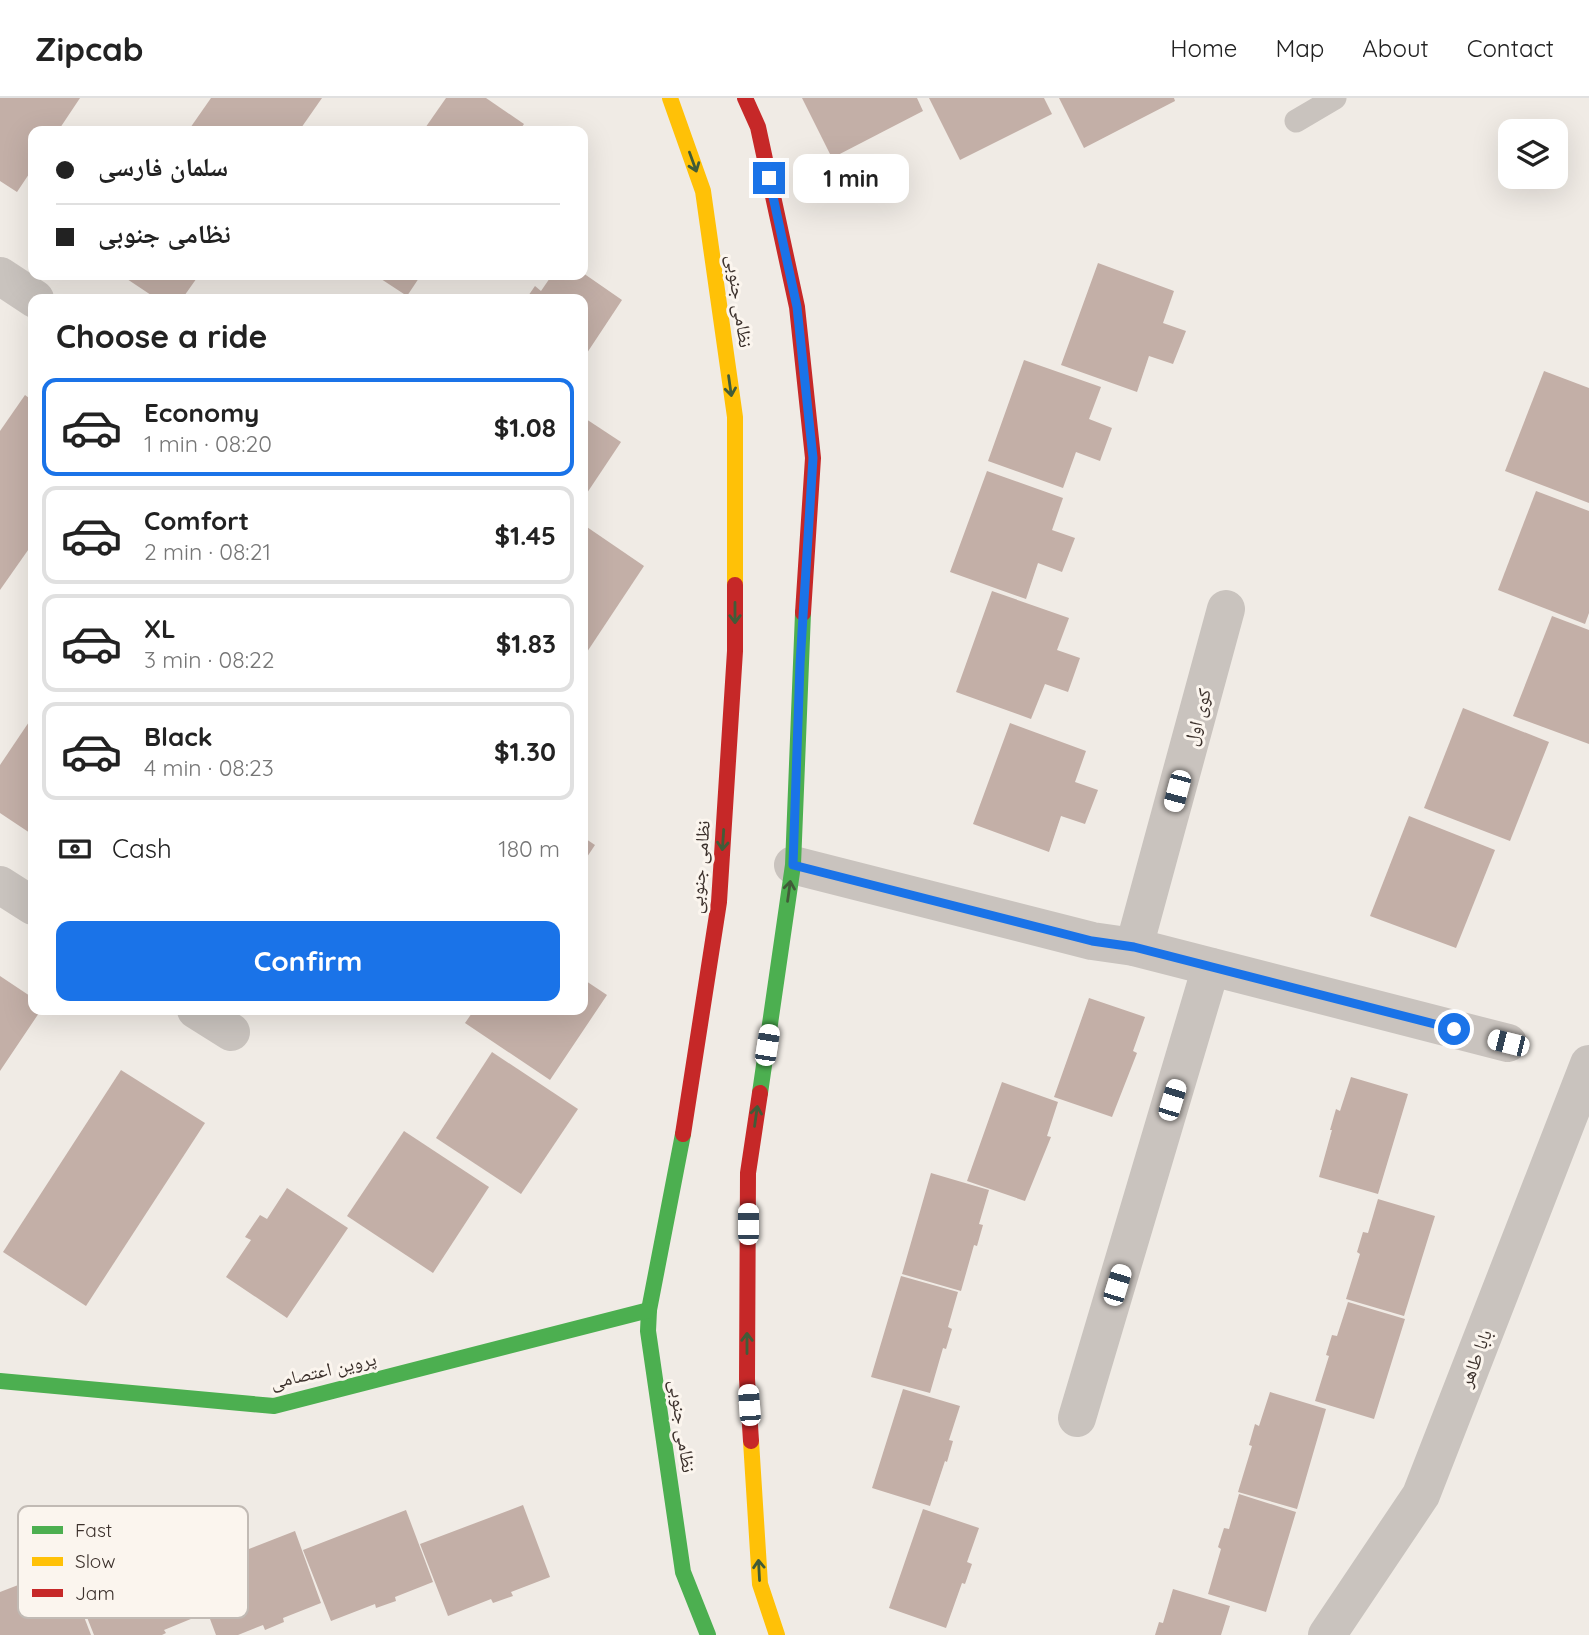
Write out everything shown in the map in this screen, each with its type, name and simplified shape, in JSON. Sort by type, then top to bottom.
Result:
[{"type":"street","name":"نظامی جنوبی","points":[[670,98],[703,191],[735,417],[735,651],[719,902],[678,1169],[649,1310],[649,1331],[683,1572],[708,1635]]},
{"type":"street","points":[[745,98],[758,127],[797,307],[813,458],[800,664],[793,865],[748,1173],[747,1379],[759,1571],[760,1584],[777,1635]]},
{"type":"street","points":[[0,276],[28,294]]},
{"type":"street","name":"کوی اول","points":[[1134,947],[1226,609]]},
{"type":"street","points":[[793,865],[1092,941],[1134,947],[1508,1043]]},
{"type":"street","points":[[0,885],[28,903]]},
{"type":"street","points":[[1077,1418],[1211,967]]},
{"type":"street","points":[[204,1015],[231,1032]]},
{"type":"street","name":"بابا طاهر","points":[[1327,1635],[1421,1495],[1589,1064]]},
{"type":"street","name":"پروین اعتصامی","points":[[0,1381],[274,1406],[649,1310]]},
{"type":"lane","points":[[1296,121],[1335,98]]},
{"type":"building","points":[[0,98],[80,98],[61,126],[28,126],[28,176],[17,192],[0,181]]},
{"type":"building","points":[[211,98],[322,98],[302,126],[191,126]]},
{"type":"building","points":[[446,98],[486,98],[524,124],[523,126],[426,126]]},
{"type":"building","points":[[802,98],[917,98],[923,111],[832,158]]},
{"type":"building","points":[[929,98],[1044,98],[1052,114],[960,160]]},
{"type":"building","points":[[1059,98],[1174,98],[1175,101],[1084,148]]},
{"type":"building","points":[[1098,263],[1174,291],[1163,323],[1186,331],[1173,364],[1149,356],[1137,392],[1061,365]]},
{"type":"building","points":[[588,276],[622,300],[588,351],[588,294],[529,294],[535,286],[541,291],[549,280],[588,280]]},
{"type":"building","points":[[128,280],[195,280],[186,294],[150,294]]},
{"type":"building","points":[[383,280],[418,280],[408,294]]},
{"type":"building","points":[[1024,360],[1101,387],[1089,419],[1112,428],[1100,461],[1076,452],[1063,488],[988,461]]},
{"type":"building","points":[[1544,371],[1589,388],[1589,503],[1505,471]]},
{"type":"building","points":[[25,395],[28,397],[28,550],[0,590],[0,431]]},
{"type":"building","points":[[588,420],[621,442],[588,492]]},
{"type":"building","points":[[987,471],[1063,498],[1052,530],[1075,538],[1062,572],[1038,563],[1026,599],[950,572]]},
{"type":"building","points":[[1536,491],[1589,511],[1589,613],[1585,624],[1498,590]]},
{"type":"building","points":[[588,528],[644,566],[588,650]]},
{"type":"building","points":[[992,591],[1069,618],[1057,650],[1080,658],[1068,692],[1045,684],[1031,719],[956,692]]},
{"type":"building","points":[[1552,616],[1589,630],[1589,744],[1513,716]]},
{"type":"building","points":[[1463,708],[1549,742],[1510,841],[1424,808]]},
{"type":"building","points":[[28,723],[28,832],[0,813],[0,765]]},
{"type":"building","points":[[1010,723],[1086,751],[1075,782],[1098,790],[1085,824],[1061,816],[1049,852],[973,824]]},
{"type":"building","points":[[1409,816],[1495,850],[1456,948],[1370,916]]},
{"type":"building","points":[[588,840],[595,845],[588,856]]},
{"type":"building","points":[[0,976],[28,995],[28,1015],[38,1015],[0,1071]]},
{"type":"building","points":[[588,982],[607,995],[550,1080],[465,1023],[471,1015],[588,1015]]},
{"type":"building","points":[[1089,998],[1145,1017],[1133,1051],[1137,1053],[1112,1117],[1054,1097]]},
{"type":"building","points":[[492,1052],[578,1109],[521,1194],[436,1138]]},
{"type":"building","points":[[121,1070],[205,1123],[86,1306],[3,1252]]},
{"type":"building","points":[[1351,1077],[1408,1094],[1378,1194],[1319,1177],[1336,1109],[1340,1111]]},
{"type":"building","points":[[1002,1082],[1058,1102],[1047,1136],[1051,1137],[1025,1201],[967,1181]]},
{"type":"building","points":[[404,1131],[489,1187],[433,1273],[347,1216]]},
{"type":"building","points":[[931,1173],[989,1190],[979,1224],[983,1225],[977,1246],[974,1245],[961,1291],[902,1274]]},
{"type":"building","points":[[287,1188],[348,1228],[287,1318],[226,1277],[251,1240],[245,1237],[260,1215],[267,1219]]},
{"type":"building","points":[[1378,1199],[1435,1216],[1404,1316],[1346,1299],[1360,1254],[1357,1252],[1363,1232],[1368,1233]]},
{"type":"building","points":[[901,1276],[958,1292],[948,1327],[952,1329],[946,1349],[943,1348],[930,1393],[871,1377]]},
{"type":"building","points":[[1348,1302],[1405,1319],[1374,1419],[1315,1401],[1329,1356],[1326,1355],[1332,1335],[1337,1336]]},
{"type":"building","points":[[903,1389],[960,1406],[949,1440],[953,1441],[947,1462],[945,1461],[930,1506],[872,1488]]},
{"type":"building","points":[[1270,1392],[1326,1409],[1297,1509],[1238,1492],[1252,1446],[1249,1445],[1255,1424],[1259,1426]]},
{"type":"building","points":[[1239,1494],[1296,1512],[1266,1612],[1208,1594],[1221,1549],[1218,1547],[1224,1528],[1229,1529]]},
{"type":"building","points":[[523,1505],[550,1577],[511,1592],[513,1596],[493,1603],[491,1599],[448,1616],[420,1544]]},
{"type":"building","points":[[923,1509],[979,1528],[967,1562],[972,1564],[965,1584],[962,1583],[946,1628],[889,1608]]},
{"type":"building","points":[[406,1510],[433,1582],[395,1597],[396,1601],[376,1608],[375,1604],[331,1621],[303,1550]]},
{"type":"building","points":[[295,1531],[321,1603],[283,1618],[284,1622],[265,1630],[263,1625],[238,1635],[216,1635],[210,1618],[248,1618],[248,1549]]},
{"type":"building","points":[[18,1585],[18,1618],[84,1618],[91,1635],[0,1635],[0,1592]]},
{"type":"building","points":[[1173,1589],[1230,1606],[1221,1635],[1155,1635],[1159,1622],[1163,1623]]},
{"type":"building","points":[[87,1618],[193,1618],[164,1630],[166,1633],[162,1635],[94,1635]]},
{"type":"traffic: fast","points":[[760,1093],[793,865],[803,613]]},
{"type":"traffic: fast","points":[[683,1134],[649,1310],[648,1331],[683,1572],[708,1635]]},
{"type":"traffic: fast","points":[[0,1381],[274,1406],[649,1310]]},
{"type":"traffic: slow","points":[[670,98],[703,191],[735,417],[735,585]]},
{"type":"traffic: slow","points":[[751,1441],[760,1584],[777,1635]]},
{"type":"traffic: jam","points":[[745,98],[758,127],[797,307],[813,458],[803,613]]},
{"type":"traffic: jam","points":[[683,1134],[719,902],[735,651],[735,585]]},
{"type":"traffic: jam","points":[[751,1441],[747,1379],[748,1173],[760,1093]]},
{"type":"route","points":[[769,178],[797,307],[813,458],[800,664],[793,865],[1092,941],[1134,947],[1454,1029]]}]
